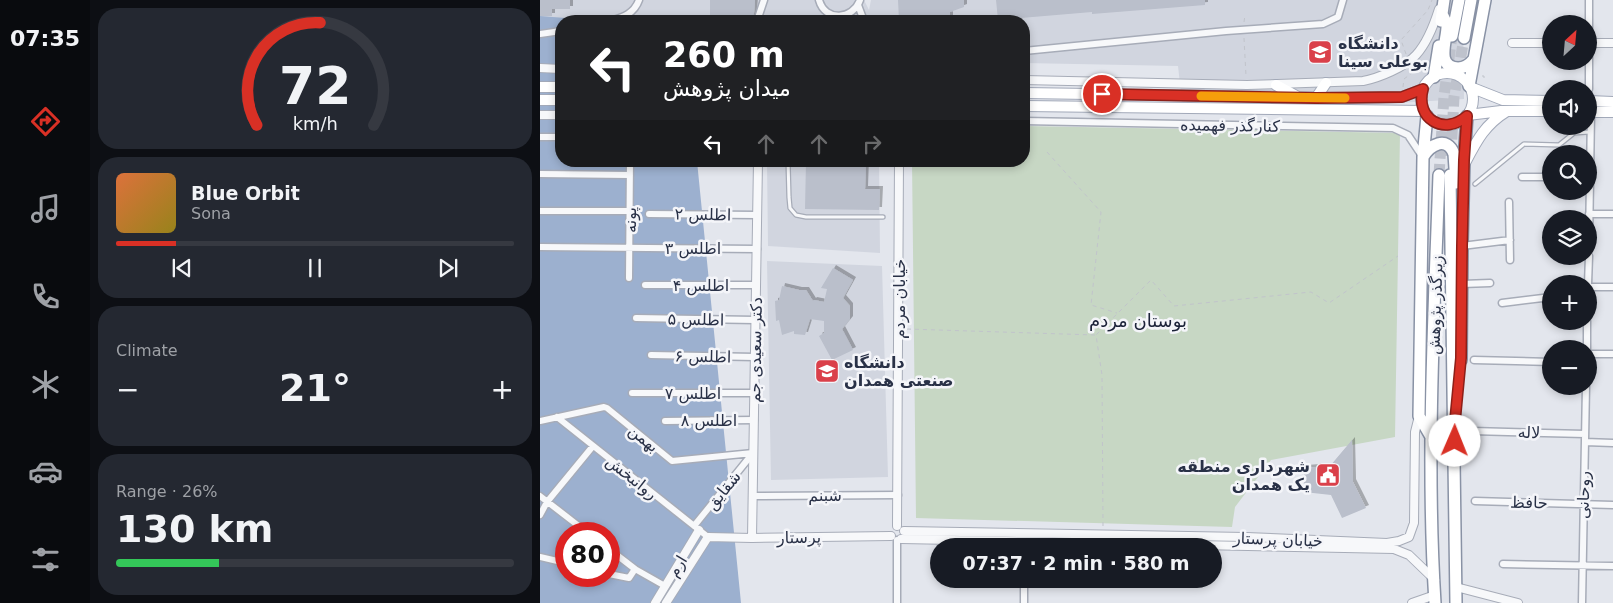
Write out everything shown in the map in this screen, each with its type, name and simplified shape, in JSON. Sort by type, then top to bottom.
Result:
[{"type":"highway","points":[[1434,74],[1443,0]]},
{"type":"highway","points":[[1459,0],[1458,37],[1471,0]]},
{"type":"highway","points":[[1470,83],[1485,0]]},
{"type":"highway","points":[[1442,14],[1447,24],[1443,54],[1445,61],[1450,66],[1461,68],[1474,59]]},
{"type":"highway","points":[[1425,113],[1422,157],[1419,416],[1430,436]]},
{"type":"highway","points":[[1456,603],[1455,421],[1461,358],[1462,229],[1467,116]]},
{"type":"highway","points":[[1422,157],[1437,144],[1444,144],[1452,150],[1462,229]]},
{"type":"highway","name":"زیرگذر پژوهش","points":[[1435,599],[1430,436],[1445,175],[1455,421]]},
{"type":"main road","points":[[1470,83],[1473,101],[1467,116],[1461,121],[1453,125],[1445,125],[1437,123],[1425,113],[1421,104],[1423,89],[1434,74],[1449,73],[1457,76],[1470,83],[1483,92],[1503,100],[1542,101]]},
{"type":"main road","points":[[1316,98],[1326,83]]},
{"type":"main road","points":[[1276,84],[1299,98]]},
{"type":"main road","points":[[540,87],[555,87]]},
{"type":"main road","points":[[1030,93],[1316,98],[1402,97],[1423,89]]},
{"type":"main road","points":[[540,100],[555,100]]},
{"type":"main road","points":[[1597,106],[1613,102]]},
{"type":"main road","points":[[1030,106],[1425,113]]},
{"type":"main road","points":[[1597,109],[1613,112]]},
{"type":"main road","points":[[1467,116],[1508,111],[1542,111]]},
{"type":"main road","points":[[1464,166],[1482,133],[1494,120],[1508,111]]},
{"type":"street","points":[[626,15],[635,10],[639,0]]},
{"type":"street","points":[[759,15],[764,0]]},
{"type":"street","points":[[819,0],[823,9],[832,15]]},
{"type":"street","points":[[1030,50],[1323,24],[1338,17],[1343,0]]},
{"type":"street","points":[[1030,80],[1247,85],[1326,83],[1380,78],[1415,56],[1422,47],[1433,25],[1443,0]]},
{"type":"street","points":[[1589,0],[1589,15]]},
{"type":"street","points":[[847,15],[854,10],[859,2]]},
{"type":"street","points":[[859,2],[862,15]]},
{"type":"street","points":[[540,34],[555,32]]},
{"type":"street","points":[[1512,43],[1542,43]]},
{"type":"street","points":[[1598,43],[1613,43]]},
{"type":"street","points":[[540,68],[555,69]]},
{"type":"street","points":[[540,115],[555,115]]},
{"type":"street","name":"کنارگذر فهمیده","points":[[1030,121],[1393,128],[1408,135],[1422,157]]},
{"type":"street","points":[[540,137],[555,137]]},
{"type":"street","name":"پونه","points":[[629,278],[630,167]]},
{"type":"street","name":"دکتر سعیدی جم","points":[[752,538],[758,167]]},
{"type":"street","name":"خیابان مردم","points":[[899,167],[898,494],[900,529]]},
{"type":"street","points":[[540,174],[630,175]]},
{"type":"street","points":[[1522,177],[1542,177]]},
{"type":"street","points":[[1509,202],[1510,260]]},
{"type":"street","points":[[540,210],[630,211]]},
{"type":"street","name":"اطلس ۲","points":[[649,214],[757,215]]},
{"type":"street","points":[[1597,214],[1613,214]]},
{"type":"street","points":[[1462,246],[1510,240]]},
{"type":"street","name":"اطلس ۳","points":[[540,247],[757,249]]},
{"type":"street","points":[[1462,284],[1490,283]]},
{"type":"street","name":"اطلس ۴","points":[[645,285],[756,285]]},
{"type":"street","points":[[1597,286],[1613,287]]},
{"type":"street","points":[[1502,303],[1542,298]]},
{"type":"street","name":"اطلس ۵","points":[[636,318],[755,320]]},
{"type":"street","points":[[1597,354],[1613,354]]},
{"type":"street","name":"اطلس ۶","points":[[651,355],[755,357]]},
{"type":"street","points":[[1474,360],[1542,362]]},
{"type":"street","name":"اطلس ۷","points":[[632,393],[754,393]]},
{"type":"street","name":"روحانی","points":[[1582,603],[1586,395]]},
{"type":"street","name":"بهمن","points":[[540,421],[600,408],[608,408],[672,460],[753,453]]},
{"type":"street","name":"خیابان پرستار","points":[[900,529],[1387,543],[1400,541],[1409,537],[1414,524],[1415,432],[1419,416]]},
{"type":"street","name":"روانبخش","points":[[557,417],[708,537]]},
{"type":"street","name":"اطلس ۸","points":[[664,421],[754,420]]},
{"type":"street","name":"لاله","points":[[1472,431],[1585,434]]},
{"type":"street","points":[[1585,442],[1613,443]]},
{"type":"street","points":[[540,515],[548,502],[593,446]]},
{"type":"street","name":"شقایق","points":[[696,528],[753,453]]},
{"type":"street","name":"شبنم","points":[[752,496],[898,494]]},
{"type":"street","points":[[540,496],[574,522]]},
{"type":"street","name":"حافظ","points":[[1475,501],[1613,505]]},
{"type":"street","name":"ارم","points":[[655,603],[696,528]]},
{"type":"street","points":[[896,538],[903,537],[900,529],[891,530],[896,538],[897,603]]},
{"type":"street","name":"ارم","points":[[666,603],[708,537]]},
{"type":"street","name":"پرستار","points":[[708,537],[896,538]]},
{"type":"street","name":"خیابان پرستار","points":[[896,538],[930,540]]},
{"type":"street","name":"خیابان پرستار","points":[[1222,547],[1394,549],[1409,555],[1435,580]]},
{"type":"street","points":[[540,557],[555,561]]},
{"type":"street","points":[[620,557],[665,586]]},
{"type":"street","points":[[1503,564],[1613,566]]},
{"type":"street","points":[[620,576],[629,578],[636,569]]},
{"type":"street","points":[[1456,587],[1518,603]]},
{"type":"street","points":[[1024,588],[1024,603]]},
{"type":"street","points":[[1412,603],[1435,599]]},
{"type":"lane","points":[[1475,184],[1524,144],[1559,145],[1572,135]]},
{"type":"lane","points":[[788,167],[790,208],[796,215],[806,217],[883,217]]},
{"type":"path","points":[[1432,0],[1428,10],[1401,40],[1408,61],[1417,69],[1434,74]]},
{"type":"path","points":[[1245,15],[1243,30],[1247,85]]},
{"type":"path","points":[[1470,83],[1484,76],[1483,92]]},
{"type":"path","points":[[1047,152],[1101,212],[1091,305],[1117,314]]},
{"type":"path","points":[[898,328],[1096,335],[1151,280],[1174,306],[1310,292],[1330,303],[1398,256]]},
{"type":"path","points":[[1096,335],[1102,374],[1104,534]]},
{"type":"shaded area","name":"دانشگاه بوعلی سینا","points":[[540,0],[864,0],[869,10],[871,0],[1464,0],[1464,99],[1381,104],[1182,102],[1178,66],[1030,63],[1030,15],[555,15],[555,31],[540,57]]},
{"type":"shaded area","points":[[767,167],[879,167],[880,253],[768,246]]},
{"type":"shaded area","name":"دانشگاه صنعتی همدان","points":[[767,261],[882,266],[888,477],[771,480]]},
{"type":"green space","name":"بوستان مردم","points":[[1030,126],[1400,133],[1395,437],[1271,460],[1235,507],[1232,527],[916,518],[912,167],[1030,167]]},
{"type":"water","points":[[540,16],[555,17],[555,167],[698,167],[741,603],[540,603]]},
{"type":"building","points":[[540,0],[570,0],[570,9],[552,9],[552,16],[540,16]]},
{"type":"building","points":[[710,0],[755,0],[754,15],[710,15]]},
{"type":"building","points":[[898,0],[964,0],[964,7],[950,12],[950,15],[899,15]]},
{"type":"building","points":[[996,0],[1205,0],[1205,5],[1092,14],[1092,12],[1030,17],[1030,15],[998,15]]},
{"type":"building","points":[[806,167],[866,167],[865,189],[880,189],[879,210],[805,209]]},
{"type":"building","points":[[833,268],[853,280],[843,298],[850,306],[850,319],[842,329],[853,350],[832,360],[819,336],[824,333],[824,321],[810,319],[805,335],[794,334],[794,331],[782,335],[779,320],[776,321],[775,301],[779,300],[782,286],[806,290],[813,301],[824,302],[827,289],[821,288]]},
{"type":"building","name":"شهرداری منطقه یک همدان","points":[[1352,440],[1353,482],[1366,508],[1342,518],[1331,495],[1304,492],[1304,468],[1330,466]]},
{"type":"tunnel","points":[[1439,175],[1444,96],[1452,36]]},
{"type":"tunnel","points":[[1451,156],[1454,97],[1464,38]]},
{"type":"slow traffic","points":[[1201,96],[1345,98]]},
{"type":"place","name":"دانشگاه بوعلی سینا","points":[[1320,52]]},
{"type":"place","name":"دانشگاه صنعتی همدان","points":[[827,371]]},
{"type":"place","name":"شهرداری منطقه یک همدان","points":[[1328,475]]},
{"type":"district","name":"بوستان مردم","points":[[1138,321]]},
{"type":"route","points":[[1102,94],[1316,98],[1402,97],[1423,89],[1421,104],[1425,114],[1430,119],[1437,123],[1453,125],[1467,116],[1464,160],[1461,358],[1455,441]]}]
